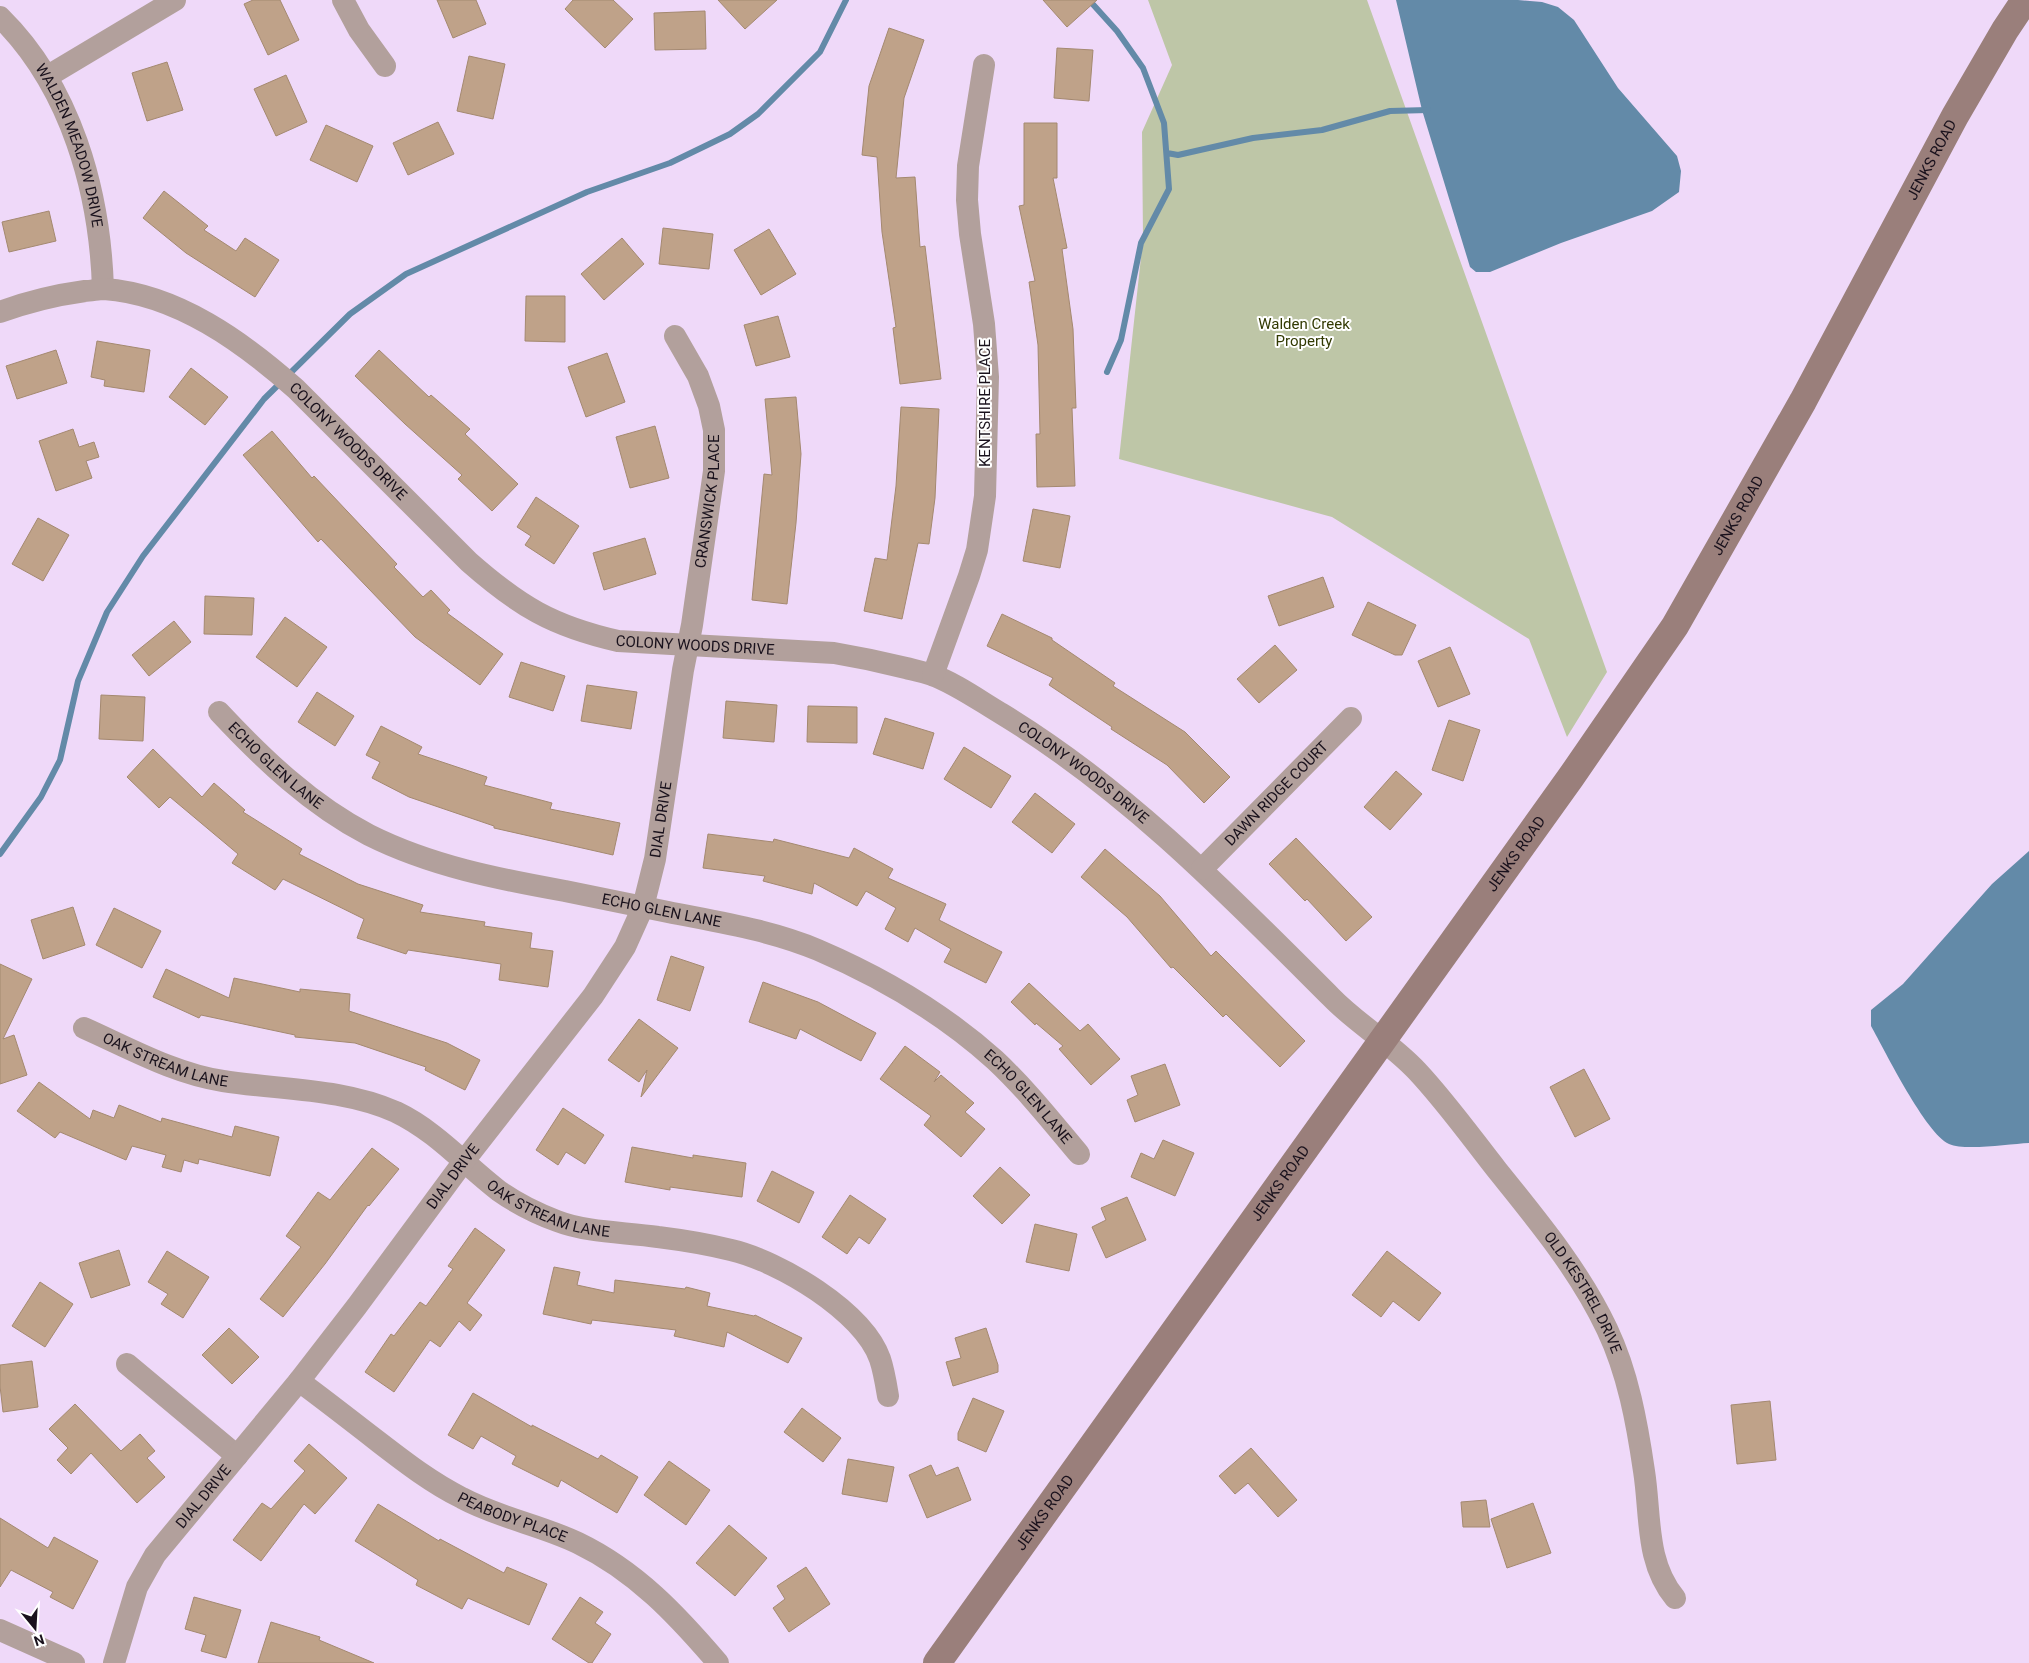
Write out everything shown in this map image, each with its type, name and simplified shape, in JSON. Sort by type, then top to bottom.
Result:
[{"type":"street","points":[[48,76],[175,0]]},
{"type":"street","points":[[343,0],[359,30],[385,66]]},
{"type":"street","name":"JENKS ROAD","points":[[937,1663],[1571,777],[1675,626],[1803,401],[1955,116],[2005,30],[2025,0]]},
{"type":"street","name":"WALDEN MEADOW DRIVE","points":[[0,17],[48,76],[76,142],[87,178],[101,245],[103,289]]},
{"type":"street","name":"KENTSHIRE PLACE","points":[[932,675],[977,550],[984,496],[988,377],[985,333],[970,234],[967,200],[968,166],[984,64]]},
{"type":"street","name":"COLONY WOODS DRIVE","points":[[0,312],[66,294],[103,289],[145,297],[217,329],[268,364],[296,389],[469,562],[494,584],[534,612],[588,634],[618,641],[834,653],[932,675],[1034,734],[1123,800],[1202,869],[1346,1012],[1382,1040]]},
{"type":"street","name":"CRANSWICK PLACE","points":[[675,336],[704,390],[712,422],[715,448],[714,471],[688,644]]},
{"type":"street","name":"DIAL DRIVE","points":[[114,1663],[137,1587],[155,1555],[299,1381],[464,1161],[609,973],[626,946],[643,907],[655,859],[688,644]]},
{"type":"street","name":"ECHO GLEN LANE","points":[[219,712],[246,740],[309,796],[367,834],[421,858],[496,878],[748,928],[816,949],[880,980],[943,1019],[996,1061],[1018,1083],[1078,1154]]},
{"type":"street","name":"DAWN RIDGE COURT","points":[[1202,869],[1351,718]]},
{"type":"street","name":"OAK STREAM LANE","points":[[84,1028],[197,1076],[223,1081],[287,1088],[369,1102],[396,1112],[436,1137],[501,1192],[557,1221],[577,1227],[659,1237],[732,1250],[762,1261],[797,1278],[824,1295],[868,1337],[880,1359],[888,1396]]},
{"type":"street","name":"OLD KESTREL DRIVE","points":[[1382,1040],[1415,1069],[1459,1121],[1543,1226],[1583,1284],[1616,1348],[1624,1373],[1645,1474],[1653,1553],[1666,1587],[1675,1598]]},
{"type":"street","points":[[126,1364],[237,1456]]},
{"type":"street","name":"PEABODY PLACE","points":[[299,1381],[435,1483],[463,1499],[514,1521],[555,1533],[622,1569],[669,1608],[718,1663]]},
{"type":"street","points":[[0,1630],[11,1637],[74,1663]]},
{"type":"green space","name":"Walden Creek Property","points":[[1148,0],[1367,0],[1607,672],[1567,737],[1529,639],[1332,517],[1119,459],[1143,239],[1142,132],[1172,65]]},
{"type":"water","points":[[1396,0],[1518,0],[1542,2],[1558,7],[1574,20],[1618,88],[1677,156],[1681,171],[1679,192],[1652,211],[1561,243],[1490,272],[1476,272],[1470,267],[1422,110]]},
{"type":"water","points":[[2029,851],[2029,1143],[1976,1147],[1956,1146],[1949,1144],[1940,1137],[1918,1109],[1871,1026],[1871,1010],[1903,984],[1992,884]]},
{"type":"building","points":[[253,0],[280,0],[299,40],[268,55],[244,4]]},
{"type":"building","points":[[437,0],[476,0],[486,24],[453,38]]},
{"type":"building","points":[[573,0],[613,0],[633,19],[605,48],[565,9]]},
{"type":"building","points":[[718,0],[777,0],[745,29]]},
{"type":"building","points":[[1043,0],[1097,0],[1067,27]]},
{"type":"building","points":[[705,11],[706,49],[655,50],[654,13]]},
{"type":"building","points":[[889,28],[924,40],[904,98],[896,178],[915,177],[920,247],[925,246],[941,379],[900,384],[893,328],[896,327],[882,232],[877,157],[862,155],[869,86]]},
{"type":"building","points":[[1057,48],[1093,50],[1089,101],[1054,98]]},
{"type":"building","points":[[469,56],[505,64],[493,119],[457,111]]},
{"type":"building","points":[[167,62],[183,110],[147,121],[132,73]]},
{"type":"building","points":[[286,75],[307,122],[276,136],[254,89]]},
{"type":"building","points":[[438,122],[454,154],[408,175],[393,143]]},
{"type":"building","points":[[1024,123],[1057,123],[1057,178],[1053,178],[1067,248],[1062,249],[1073,329],[1076,408],[1072,408],[1075,486],[1037,487],[1036,434],[1040,434],[1038,345],[1029,282],[1035,281],[1019,206],[1024,205]]},
{"type":"building","points":[[326,125],[373,146],[357,182],[310,160]]},
{"type":"building","points":[[164,191],[208,226],[204,230],[236,251],[245,238],[279,260],[255,297],[186,253],[143,218]]},
{"type":"building","points":[[49,211],[56,241],[9,252],[2,222]]},
{"type":"building","points":[[663,228],[713,234],[709,269],[659,264]]},
{"type":"building","points":[[769,229],[796,274],[761,295],[734,250]]},
{"type":"building","points":[[622,238],[644,264],[604,300],[581,274]]},
{"type":"building","points":[[526,296],[565,296],[565,342],[525,341]]},
{"type":"building","points":[[778,316],[790,357],[756,366],[744,325]]},
{"type":"building","points":[[97,341],[150,350],[144,392],[104,386],[105,380],[91,377]]},
{"type":"building","points":[[56,350],[67,383],[17,399],[6,366]]},
{"type":"building","points":[[379,350],[429,397],[431,395],[470,429],[465,434],[518,484],[492,511],[458,479],[462,475],[355,376]]},
{"type":"building","points":[[607,353],[625,402],[586,417],[568,367]]},
{"type":"building","points":[[191,368],[228,397],[205,425],[169,397]]},
{"type":"building","points":[[796,397],[801,454],[787,604],[752,600],[764,474],[772,475],[765,399]]},
{"type":"building","points":[[901,407],[939,409],[935,498],[929,544],[918,543],[902,619],[864,611],[875,558],[887,560],[896,486]]},
{"type":"building","points":[[655,426],[669,478],[630,488],[616,437]]},
{"type":"building","points":[[73,429],[79,447],[94,442],[99,457],[86,461],[92,478],[56,491],[39,441]]},
{"type":"building","points":[[272,431],[312,478],[314,476],[397,564],[394,567],[423,597],[431,590],[450,610],[447,613],[503,654],[480,685],[415,637],[321,539],[318,542],[243,455]]},
{"type":"building","points":[[536,497],[579,526],[554,564],[525,545],[531,536],[517,527]]},
{"type":"building","points":[[1033,509],[1070,516],[1060,568],[1023,561]]},
{"type":"building","points":[[38,518],[69,535],[43,581],[12,564]]},
{"type":"building","points":[[645,538],[656,574],[604,590],[593,553]]},
{"type":"building","points":[[1323,577],[1334,607],[1279,626],[1268,596]]},
{"type":"building","points":[[205,596],[254,598],[252,635],[204,634]]},
{"type":"building","points":[[1368,602],[1416,625],[1402,655],[1395,655],[1352,635]]},
{"type":"building","points":[[1002,614],[1052,638],[1052,640],[1115,683],[1113,686],[1185,732],[1230,777],[1204,803],[1167,765],[1111,729],[1112,727],[1049,685],[1053,678],[987,646]]},
{"type":"building","points":[[285,617],[327,647],[297,687],[256,657]]},
{"type":"building","points":[[174,621],[191,642],[149,676],[132,655]]},
{"type":"building","points":[[1275,645],[1297,670],[1259,703],[1237,679]]},
{"type":"building","points":[[1450,647],[1470,694],[1438,707],[1418,661]]},
{"type":"building","points":[[521,662],[565,676],[553,711],[509,697]]},
{"type":"building","points":[[587,685],[637,692],[631,729],[581,721]]},
{"type":"building","points":[[317,692],[354,716],[335,746],[298,722]]},
{"type":"building","points":[[101,695],[145,697],[143,741],[99,739]]},
{"type":"building","points":[[726,701],[777,705],[774,742],[723,738]]},
{"type":"building","points":[[808,706],[857,707],[857,743],[807,742]]},
{"type":"building","points":[[885,718],[934,733],[923,769],[873,754]]},
{"type":"building","points":[[1449,720],[1480,730],[1463,781],[1432,770]]},
{"type":"building","points":[[381,726],[422,747],[418,754],[487,777],[484,785],[552,803],[550,809],[620,823],[613,855],[494,828],[494,826],[409,797],[372,778],[380,762],[366,755]]},
{"type":"building","points":[[964,747],[1011,776],[991,808],[944,779]]},
{"type":"building","points":[[153,749],[202,797],[214,783],[245,810],[243,812],[302,849],[299,854],[358,884],[423,905],[420,912],[485,922],[484,926],[532,933],[530,948],[553,951],[548,987],[499,980],[501,964],[408,950],[406,954],[357,938],[364,919],[283,879],[275,890],[232,863],[238,854],[170,797],[159,808],[127,777]]},
{"type":"building","points":[[1396,771],[1422,794],[1390,830],[1364,807]]},
{"type":"building","points":[[1035,793],[1075,824],[1052,853],[1012,822]]},
{"type":"building","points":[[708,834],[773,842],[774,839],[849,858],[854,848],[893,869],[888,878],[946,904],[939,920],[1002,952],[986,983],[944,962],[951,949],[915,928],[908,942],[885,929],[896,908],[866,891],[857,906],[814,883],[812,894],[763,881],[765,876],[703,868]]},
{"type":"building","points":[[1296,838],[1372,917],[1346,941],[1307,899],[1305,901],[1269,864]]},
{"type":"building","points":[[1105,849],[1160,896],[1211,956],[1216,951],[1305,1041],[1280,1067],[1226,1014],[1223,1017],[1173,967],[1171,968],[1127,917],[1081,877]]},
{"type":"building","points":[[73,907],[85,945],[43,959],[31,920]]},
{"type":"building","points":[[114,908],[161,931],[142,968],[96,945]]},
{"type":"building","points":[[671,956],[704,967],[690,1011],[657,1000]]},
{"type":"building","points":[[0,964],[32,979],[3,1039],[14,1035],[27,1075],[0,1084]]},
{"type":"building","points":[[166,969],[229,998],[234,978],[300,992],[300,989],[350,994],[349,1011],[447,1043],[480,1060],[465,1090],[425,1070],[426,1067],[355,1043],[295,1037],[295,1035],[201,1015],[199,1018],[153,997]]},
{"type":"building","points":[[763,982],[818,1002],[876,1033],[861,1061],[800,1029],[796,1039],[749,1022]]},
{"type":"building","points":[[1029,983],[1080,1031],[1088,1024],[1120,1059],[1091,1085],[1059,1049],[1063,1046],[1036,1023],[1035,1025],[1011,1002]]},
{"type":"building","points":[[639,1019],[678,1048],[641,1097],[647,1070],[639,1082],[608,1060]]},
{"type":"building","points":[[905,1046],[940,1072],[934,1082],[941,1075],[974,1103],[965,1112],[985,1129],[961,1157],[924,1125],[931,1116],[880,1079]]},
{"type":"building","points":[[1165,1064],[1180,1105],[1135,1122],[1127,1100],[1138,1095],[1131,1076]]},
{"type":"building","points":[[1584,1069],[1610,1119],[1575,1137],[1550,1087]]},
{"type":"building","points":[[39,1082],[90,1119],[93,1110],[114,1118],[119,1105],[161,1122],[162,1118],[232,1137],[235,1126],[279,1137],[270,1176],[199,1159],[198,1164],[184,1160],[181,1172],[162,1167],[166,1155],[132,1146],[126,1160],[60,1132],[55,1138],[17,1111]]},
{"type":"building","points":[[563,1108],[604,1135],[585,1164],[566,1152],[558,1165],[536,1150]]},
{"type":"building","points":[[1163,1140],[1194,1153],[1175,1196],[1131,1177],[1141,1153],[1154,1159]]},
{"type":"building","points":[[632,1147],[693,1158],[693,1155],[746,1163],[742,1197],[670,1187],[670,1190],[625,1182]]},
{"type":"building","points":[[372,1148],[399,1169],[368,1205],[283,1317],[260,1299],[301,1247],[286,1236],[318,1192],[330,1200]]},
{"type":"building","points":[[1000,1167],[1030,1195],[1002,1224],[973,1196]]},
{"type":"building","points":[[772,1171],[814,1192],[799,1223],[757,1201]]},
{"type":"building","points":[[850,1195],[886,1219],[869,1244],[859,1237],[847,1254],[822,1237]]},
{"type":"building","points":[[1127,1197],[1146,1240],[1106,1258],[1092,1227],[1106,1220],[1101,1208]]},
{"type":"building","points":[[1035,1224],[1077,1234],[1069,1271],[1026,1262]]},
{"type":"building","points":[[475,1228],[505,1250],[467,1303],[482,1315],[470,1331],[459,1321],[440,1347],[430,1340],[394,1392],[365,1372],[391,1334],[394,1336],[420,1302],[426,1306],[453,1269],[448,1266]]},
{"type":"building","points":[[119,1250],[130,1285],[91,1298],[79,1263]]},
{"type":"building","points":[[167,1251],[209,1277],[183,1318],[161,1304],[168,1294],[148,1282]]},
{"type":"building","points":[[1387,1251],[1441,1293],[1419,1321],[1393,1301],[1381,1317],[1352,1295]]},
{"type":"building","points":[[554,1267],[580,1272],[577,1285],[614,1293],[615,1280],[685,1289],[686,1287],[710,1293],[707,1306],[755,1315],[802,1338],[788,1363],[727,1332],[724,1347],[674,1336],[676,1330],[592,1320],[591,1324],[543,1314]]},
{"type":"building","points":[[40,1282],[73,1304],[45,1347],[12,1326]]},
{"type":"building","points":[[229,1328],[259,1357],[232,1384],[202,1355]]},
{"type":"building","points":[[986,1328],[998,1365],[998,1372],[953,1386],[946,1362],[961,1358],[955,1338]]},
{"type":"building","points":[[32,1361],[38,1407],[3,1412],[0,1365]]},
{"type":"building","points":[[473,1393],[532,1427],[532,1425],[598,1459],[601,1455],[638,1477],[617,1513],[561,1480],[558,1487],[512,1464],[516,1456],[481,1436],[473,1449],[448,1435]]},
{"type":"building","points":[[973,1398],[1004,1411],[986,1452],[958,1440],[958,1433]]},
{"type":"building","points":[[1770,1401],[1776,1460],[1737,1464],[1731,1405]]},
{"type":"building","points":[[75,1404],[121,1451],[140,1434],[155,1451],[147,1458],[165,1477],[137,1503],[91,1453],[71,1474],[57,1460],[68,1448],[49,1429]]},
{"type":"building","points":[[802,1408],[841,1438],[823,1462],[784,1432]]},
{"type":"building","points":[[309,1444],[347,1478],[315,1514],[304,1504],[261,1561],[233,1540],[262,1503],[271,1509],[305,1471],[294,1461]]},
{"type":"building","points":[[1251,1448],[1297,1500],[1278,1517],[1248,1483],[1235,1494],[1219,1476]]},
{"type":"building","points":[[848,1459],[894,1467],[887,1502],[842,1494]]},
{"type":"building","points":[[669,1461],[710,1490],[686,1525],[644,1495]]},
{"type":"building","points":[[931,1465],[936,1476],[958,1467],[971,1500],[927,1518],[909,1475]]},
{"type":"building","points":[[1486,1500],[1490,1527],[1463,1527],[1461,1502]]},
{"type":"building","points":[[1533,1503],[1551,1553],[1507,1568],[1491,1519]]},
{"type":"building","points":[[378,1504],[439,1541],[440,1539],[504,1573],[507,1567],[547,1584],[529,1625],[468,1598],[462,1609],[416,1585],[418,1580],[355,1541]]},
{"type":"building","points":[[0,1518],[48,1548],[54,1537],[98,1561],[73,1609],[50,1597],[53,1592],[11,1570],[0,1587]]},
{"type":"building","points":[[729,1525],[767,1558],[735,1596],[696,1563]]},
{"type":"building","points":[[806,1567],[830,1604],[789,1632],[773,1608],[785,1599],[777,1586]]},
{"type":"building","points":[[194,1597],[241,1610],[226,1658],[201,1651],[206,1635],[185,1629]]},
{"type":"building","points":[[580,1597],[603,1612],[595,1623],[611,1634],[592,1663],[589,1663],[552,1639]]},
{"type":"building","points":[[271,1622],[320,1637],[319,1640],[374,1663],[258,1663]]},
{"type":"waterway","points":[[0,854],[41,797],[60,760],[78,681],[107,612],[143,556],[264,399],[350,314],[406,274],[587,192],[670,163],[730,134],[758,114],[820,52],[846,0]]},
{"type":"waterway","points":[[1089,0],[1117,31],[1143,68],[1164,123],[1169,189],[1141,243],[1121,340],[1107,372]]},
{"type":"waterway","points":[[1167,153],[1178,155],[1253,138],[1322,130],[1390,111],[1428,110]]}]
